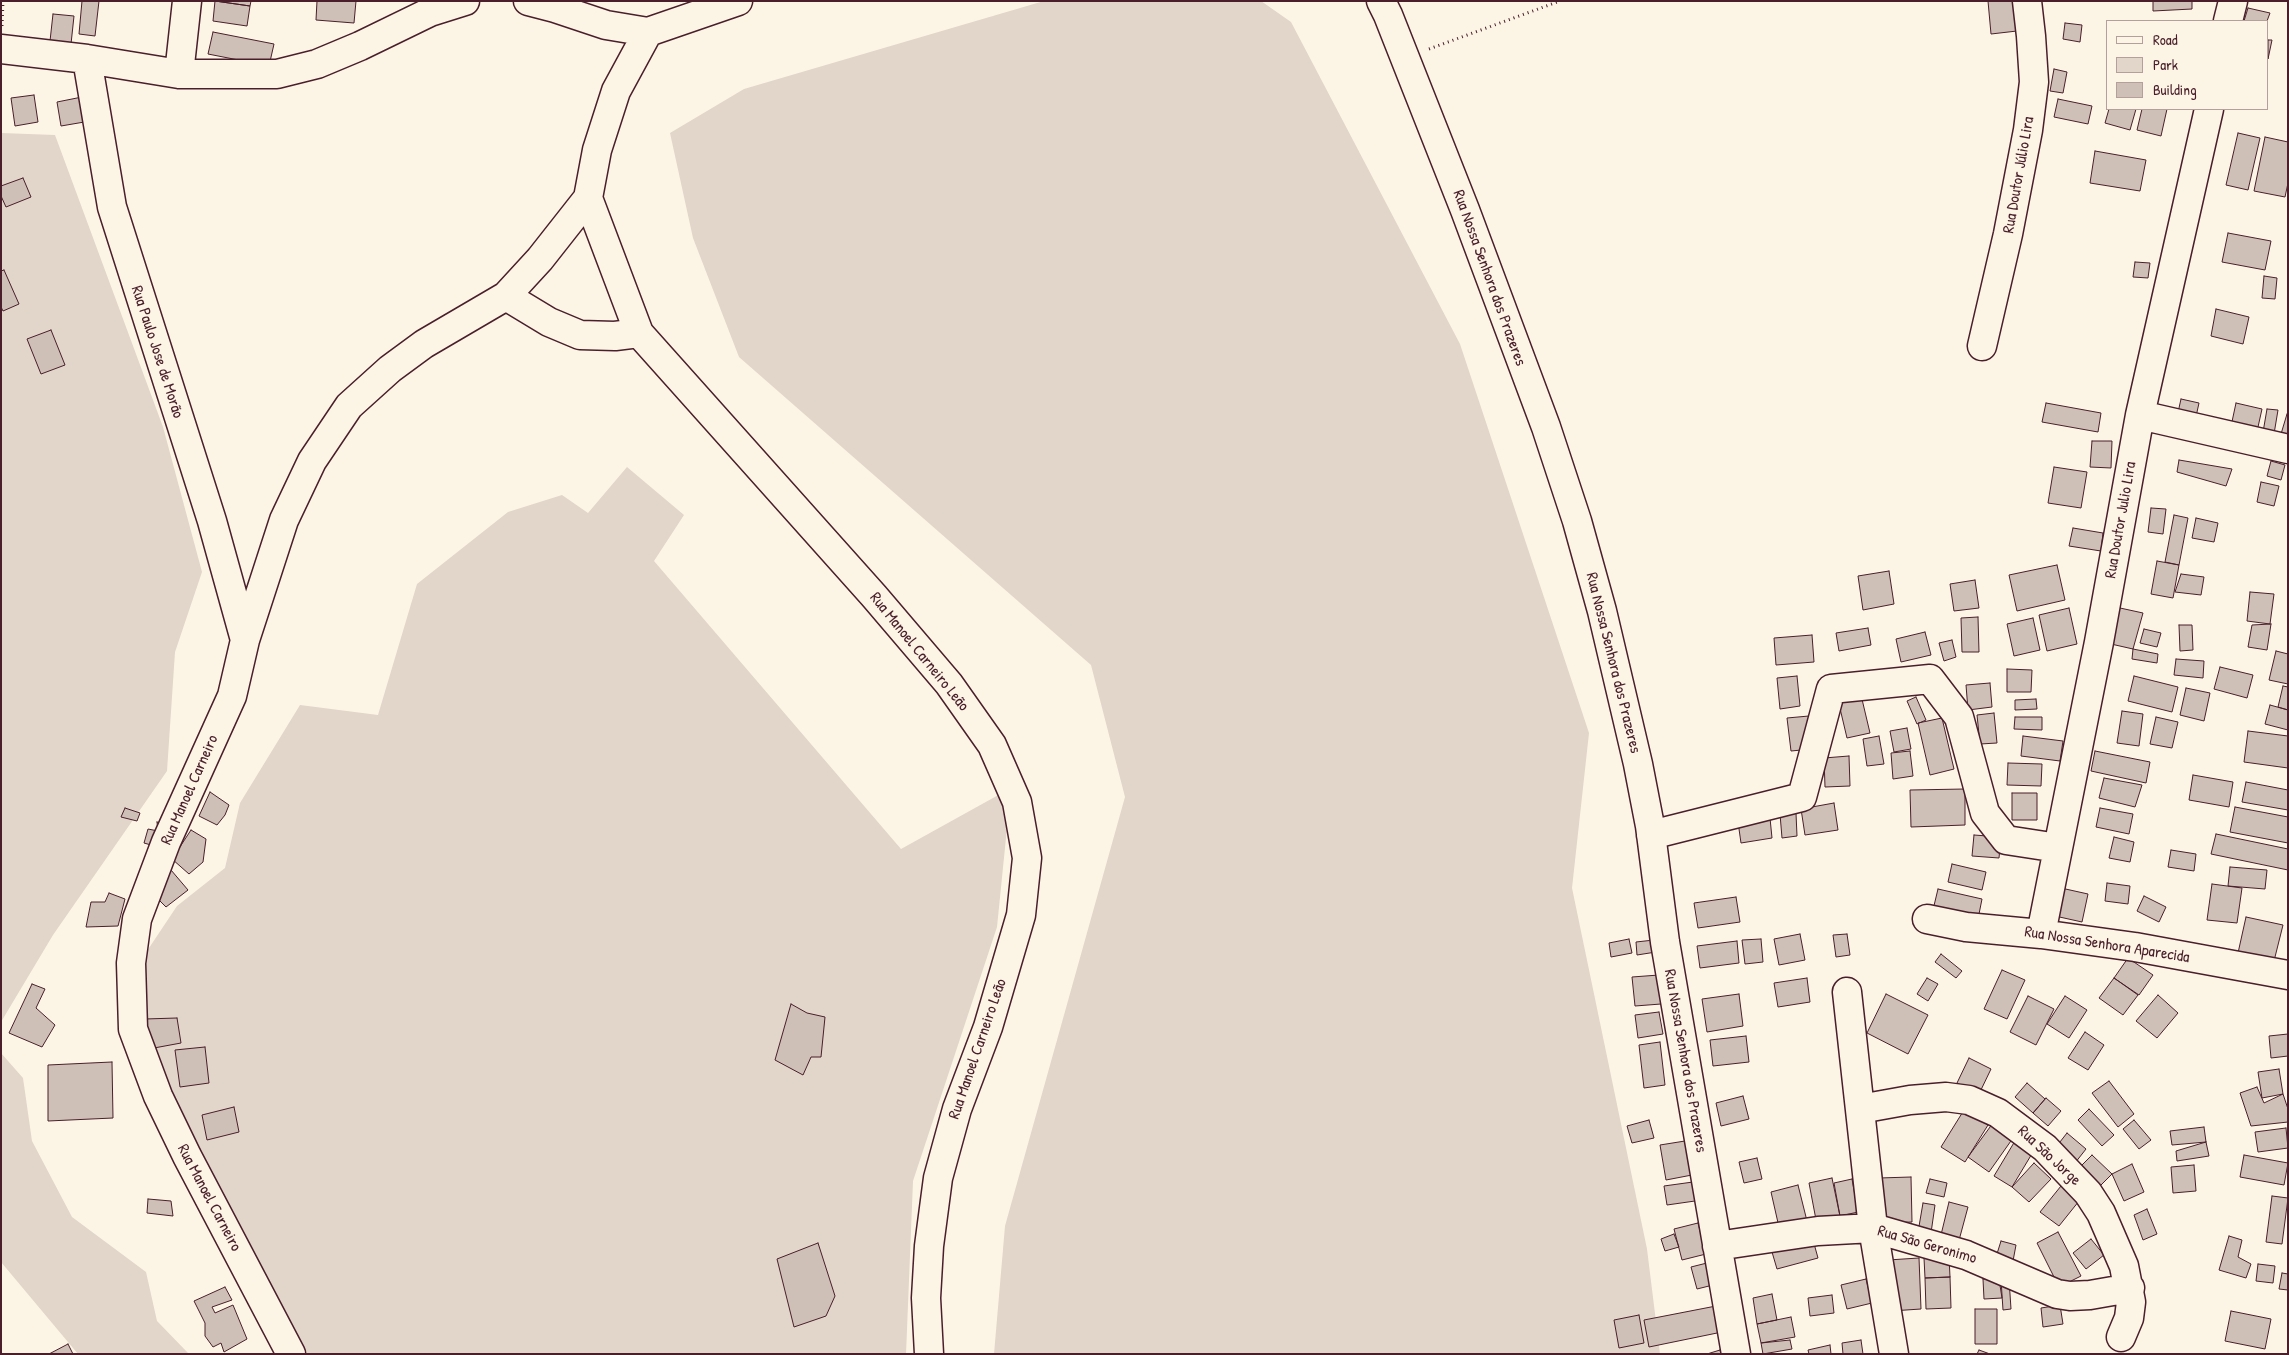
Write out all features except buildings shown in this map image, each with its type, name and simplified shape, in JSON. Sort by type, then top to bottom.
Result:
[{"type":"street","points":[[179,74],[187,1]]},
{"type":"street","points":[[1,48],[88,59],[179,74],[277,74],[325,60],[360,46],[430,12],[465,1]]},
{"type":"street","points":[[528,1],[606,25],[648,32],[738,1]]},
{"type":"street","name":"Rua Nossa Senhora dos Prazeres","points":[[1380,1],[1405,58],[1465,210],[1546,427],[1577,521],[1638,764],[1651,835],[1665,942],[1736,1354]]},
{"type":"street","name":"Rua Doutor Júlio Lira","points":[[1982,346],[2008,234],[2028,130],[2034,82],[2031,36],[2026,1]]},
{"type":"street","points":[[2228,20],[2233,1]]},
{"type":"street","points":[[588,198],[597,150],[616,91],[648,32]]},
{"type":"street","name":"Rua Paulo Jose de Morão","points":[[88,59],[112,207],[212,521],[246,640]]},
{"type":"street","name":"Rua Doutor Julio Lira","points":[[2041,934],[2100,642],[2140,415],[2209,110]]},
{"type":"street","name":"Rua Manoel Carneiro","points":[[291,1354],[187,1156],[158,1096],[133,1028],[131,963],[137,919],[166,842],[232,696],[246,640],[284,520],[312,460],[349,406],[390,369],[424,344],[506,296],[540,259],[588,198]]},
{"type":"street","name":"Rua Manoel Carneiro Leão","points":[[588,198],[639,333],[948,684],[992,745],[1017,802],[1027,858],[1020,915],[988,1027],[957,1108],[938,1178],[929,1246],[926,1298],[929,1354]]},
{"type":"street","points":[[506,296],[549,322],[580,334],[615,336],[639,333]]},
{"type":"street","points":[[2140,415],[2288,449]]},
{"type":"street","points":[[1651,835],[1802,797],[1831,689],[1930,678],[1959,717],[1985,813],[2006,840],[2058,848]]},
{"type":"street","name":"Rua Nossa Senhora Aparecida","points":[[1926,918],[1966,927],[2041,934],[2134,947],[2288,975]]},
{"type":"street","points":[[1847,992],[1873,1228],[1894,1354]]},
{"type":"street","name":"Rua São Jorge","points":[[1860,1109],[1910,1100],[1946,1097],[1969,1100],[1998,1113],[2045,1148],[2088,1193],[2101,1213],[2124,1266],[2130,1288],[2131,1302],[2129,1318],[2121,1337]]},
{"type":"street","name":"Rua São Geronimo","points":[[1717,1246],[1818,1231],[1873,1228],[1966,1255],[2057,1294],[2070,1296],[2090,1295],[2130,1288]]},
{"type":"path","points":[[2,29],[3,1]]},
{"type":"path","points":[[1405,58],[1560,1]]},
{"type":"green space","points":[[1044,1],[1261,1],[1291,22],[1460,344],[1589,733],[1572,888],[1647,1249],[1660,1354],[994,1354],[1005,1226],[1125,797],[1091,665],[739,357],[693,238],[670,133],[744,89]]},
{"type":"green space","points":[[1,133],[55,135],[163,427],[202,572],[175,652],[167,771],[53,935],[1,1022]]},
{"type":"green space","points":[[627,467],[684,515],[654,561],[901,849],[1011,788],[997,927],[913,1181],[906,1354],[300,1354],[152,1056],[140,992],[139,963],[177,906],[225,868],[240,803],[300,705],[378,715],[417,584],[508,512],[562,495],[588,513]]},
{"type":"green space","points":[[1,1053],[23,1078],[32,1141],[72,1217],[146,1272],[157,1321],[189,1354],[78,1354],[1,1262]]}]
